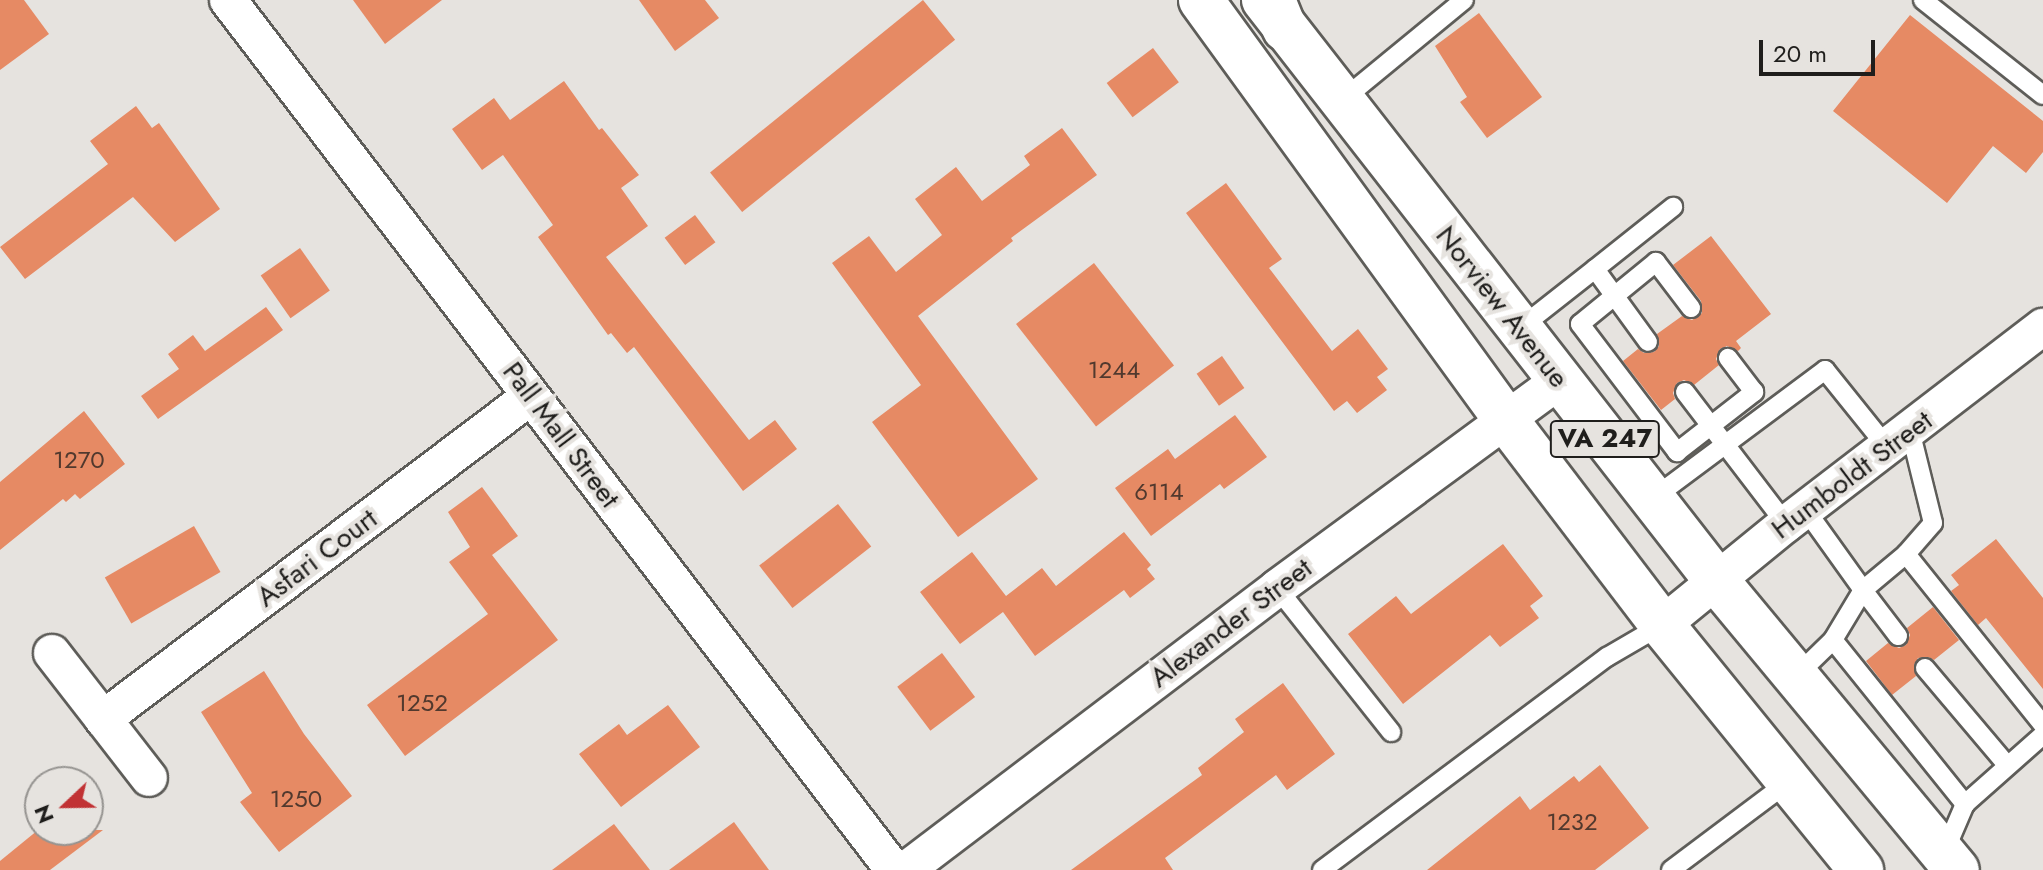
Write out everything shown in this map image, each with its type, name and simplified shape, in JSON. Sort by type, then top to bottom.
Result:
[{"type":"main road","name":"VA 247","points":[[1201,0],[1506,420],[1662,625],[1861,870]]},
{"type":"main road","name":"Norview Avenue","points":[[1274,10],[1341,101],[1716,580],[1950,861]]},
{"type":"street","name":"Pall Mall Street","points":[[228,0],[531,396],[915,866]]},
{"type":"street","name":"Humboldt Street","points":[[1662,625],[1796,517],[2043,327]]},
{"type":"street","name":"Alexander Street","points":[[915,866],[1277,588],[1559,381]]},
{"type":"street","name":"Asfari Court","points":[[103,719],[531,396]]},
{"type":"street","points":[[52,653],[149,778]]},
{"type":"lane","points":[[1341,101],[1464,0]]},
{"type":"lane","points":[[1923,0],[2043,95]]},
{"type":"lane","points":[[1519,329],[1673,207]]},
{"type":"lane","points":[[1691,308],[1656,262],[1580,324],[1677,452],[1754,392],[1728,358]]},
{"type":"lane","points":[[1595,269],[1648,342]]},
{"type":"lane","points":[[1652,499],[1825,370],[1898,439],[1933,523],[1906,554],[1863,590],[1833,640],[1795,677]]},
{"type":"lane","points":[[1685,392],[1725,445],[1863,590],[1898,636]]},
{"type":"lane","points":[[1906,554],[2043,725]]},
{"type":"lane","points":[[1277,588],[1391,732]]},
{"type":"lane","points":[[1322,870],[1607,657],[1662,625]]},
{"type":"lane","points":[[1833,640],[1965,804]]},
{"type":"lane","points":[[1925,668],[2007,765]]},
{"type":"lane","points":[[1950,861],[1965,804],[2043,735]]},
{"type":"lane","points":[[1671,870],[1788,782]]},
{"type":"building","points":[[0,0],[24,0],[49,34],[0,70]]},
{"type":"building","points":[[353,0],[442,0],[385,44]]},
{"type":"building","points":[[639,0],[705,0],[719,18],[675,51]]},
{"type":"building","points":[[923,0],[955,40],[742,212],[710,172]]},
{"type":"building","points":[[1479,13],[1542,97],[1487,138],[1460,102],[1467,97],[1435,46]]},
{"type":"building","points":[[1910,15],[2043,121],[2043,152],[2026,173],[1993,146],[1947,203],[1833,111]]},
{"type":"building","points":[[1153,48],[1179,82],[1133,117],[1107,83]]},
{"type":"building","points":[[564,81],[599,130],[602,128],[639,175],[621,188],[648,226],[606,257],[749,440],[775,420],[797,449],[743,491],[634,347],[627,353],[611,333],[608,335],[538,237],[553,225],[503,155],[482,170],[452,129],[494,98],[510,120]]},
{"type":"building","points":[[136,106],[152,128],[159,123],[220,209],[175,242],[133,197],[25,279],[0,247],[108,164],[90,141]]},
{"type":"building","points":[[1062,128],[1097,175],[1011,238],[1013,241],[918,316],[1038,479],[958,537],[872,422],[921,385],[832,263],[869,236],[896,272],[942,235],[915,199],[956,167],[982,201],[1030,165],[1024,156]]},
{"type":"building","points":[[1226,183],[1282,259],[1269,268],[1332,351],[1358,329],[1388,369],[1377,377],[1387,390],[1357,413],[1347,401],[1334,411],[1186,213]]},
{"type":"building","points":[[695,215],[715,242],[685,265],[665,238]]},
{"type":"building","points":[[1711,236],[1771,314],[1736,341],[1741,348],[1738,351],[1727,346],[1720,349],[1716,359],[1719,365],[1694,385],[1684,380],[1677,383],[1673,393],[1675,399],[1661,410],[1623,361],[1638,349],[1644,353],[1654,352],[1659,346],[1657,334],[1682,316],[1692,320],[1702,313],[1701,301],[1673,265]]},
{"type":"building","points":[[300,248],[330,291],[291,318],[261,276]]},
{"type":"building","points":[[1094,263],[1174,365],[1096,426],[1016,324]]},
{"type":"building","points":[[266,307],[283,330],[158,419],[141,396],[179,369],[168,354],[193,335],[205,351]]},
{"type":"building","points":[[1222,356],[1244,388],[1219,406],[1197,374]]},
{"type":"building","points":[[84,411],[125,464],[80,499],[75,494],[66,502],[63,499],[0,550],[0,482]]},
{"type":"building","points":[[1235,415],[1267,457],[1224,489],[1220,484],[1151,536],[1115,488],[1168,449],[1175,459]]},
{"type":"building","points":[[482,487],[518,536],[492,555],[558,640],[405,756],[367,705],[488,614],[449,562],[470,547],[448,512]]},
{"type":"building","points":[[838,504],[871,547],[792,608],[759,566]]},
{"type":"building","points":[[194,526],[220,572],[131,623],[105,578]]},
{"type":"building","points":[[1124,532],[1151,565],[1147,569],[1155,579],[1130,598],[1124,590],[1035,656],[1003,612],[960,644],[920,592],[972,552],[1006,596],[1042,568],[1056,586]]},
{"type":"building","points":[[1996,539],[2043,598],[2043,689],[1986,618],[1978,625],[1951,591],[1959,585],[1951,575]]},
{"type":"building","points":[[1503,544],[1543,596],[1530,606],[1539,618],[1500,647],[1490,635],[1403,704],[1348,634],[1396,596],[1411,614]]},
{"type":"building","points":[[1933,607],[1959,640],[1934,660],[1918,658],[1914,665],[1916,676],[1892,695],[1866,661],[1888,643],[1899,648],[1906,645],[1910,635],[1907,628]]},
{"type":"building","points":[[942,653],[975,697],[930,731],[897,687]]},
{"type":"building","points":[[264,671],[304,734],[352,796],[279,852],[240,802],[252,793],[201,712]]},
{"type":"building","points":[[1283,683],[1335,754],[1287,790],[1276,775],[1165,858],[1173,870],[1071,870],[1202,775],[1198,768],[1244,732],[1235,719]]},
{"type":"building","points":[[668,705],[700,747],[621,807],[579,754],[619,724],[627,735]]},
{"type":"building","points":[[1600,765],[1649,828],[1595,870],[1427,870],[1520,796],[1530,810],[1574,776],[1579,782]]},
{"type":"building","points":[[734,822],[769,870],[669,870]]},
{"type":"building","points":[[614,824],[650,870],[552,870]]},
{"type":"building","points":[[24,841],[24,846],[82,846],[50,870],[0,870],[0,861]]}]
